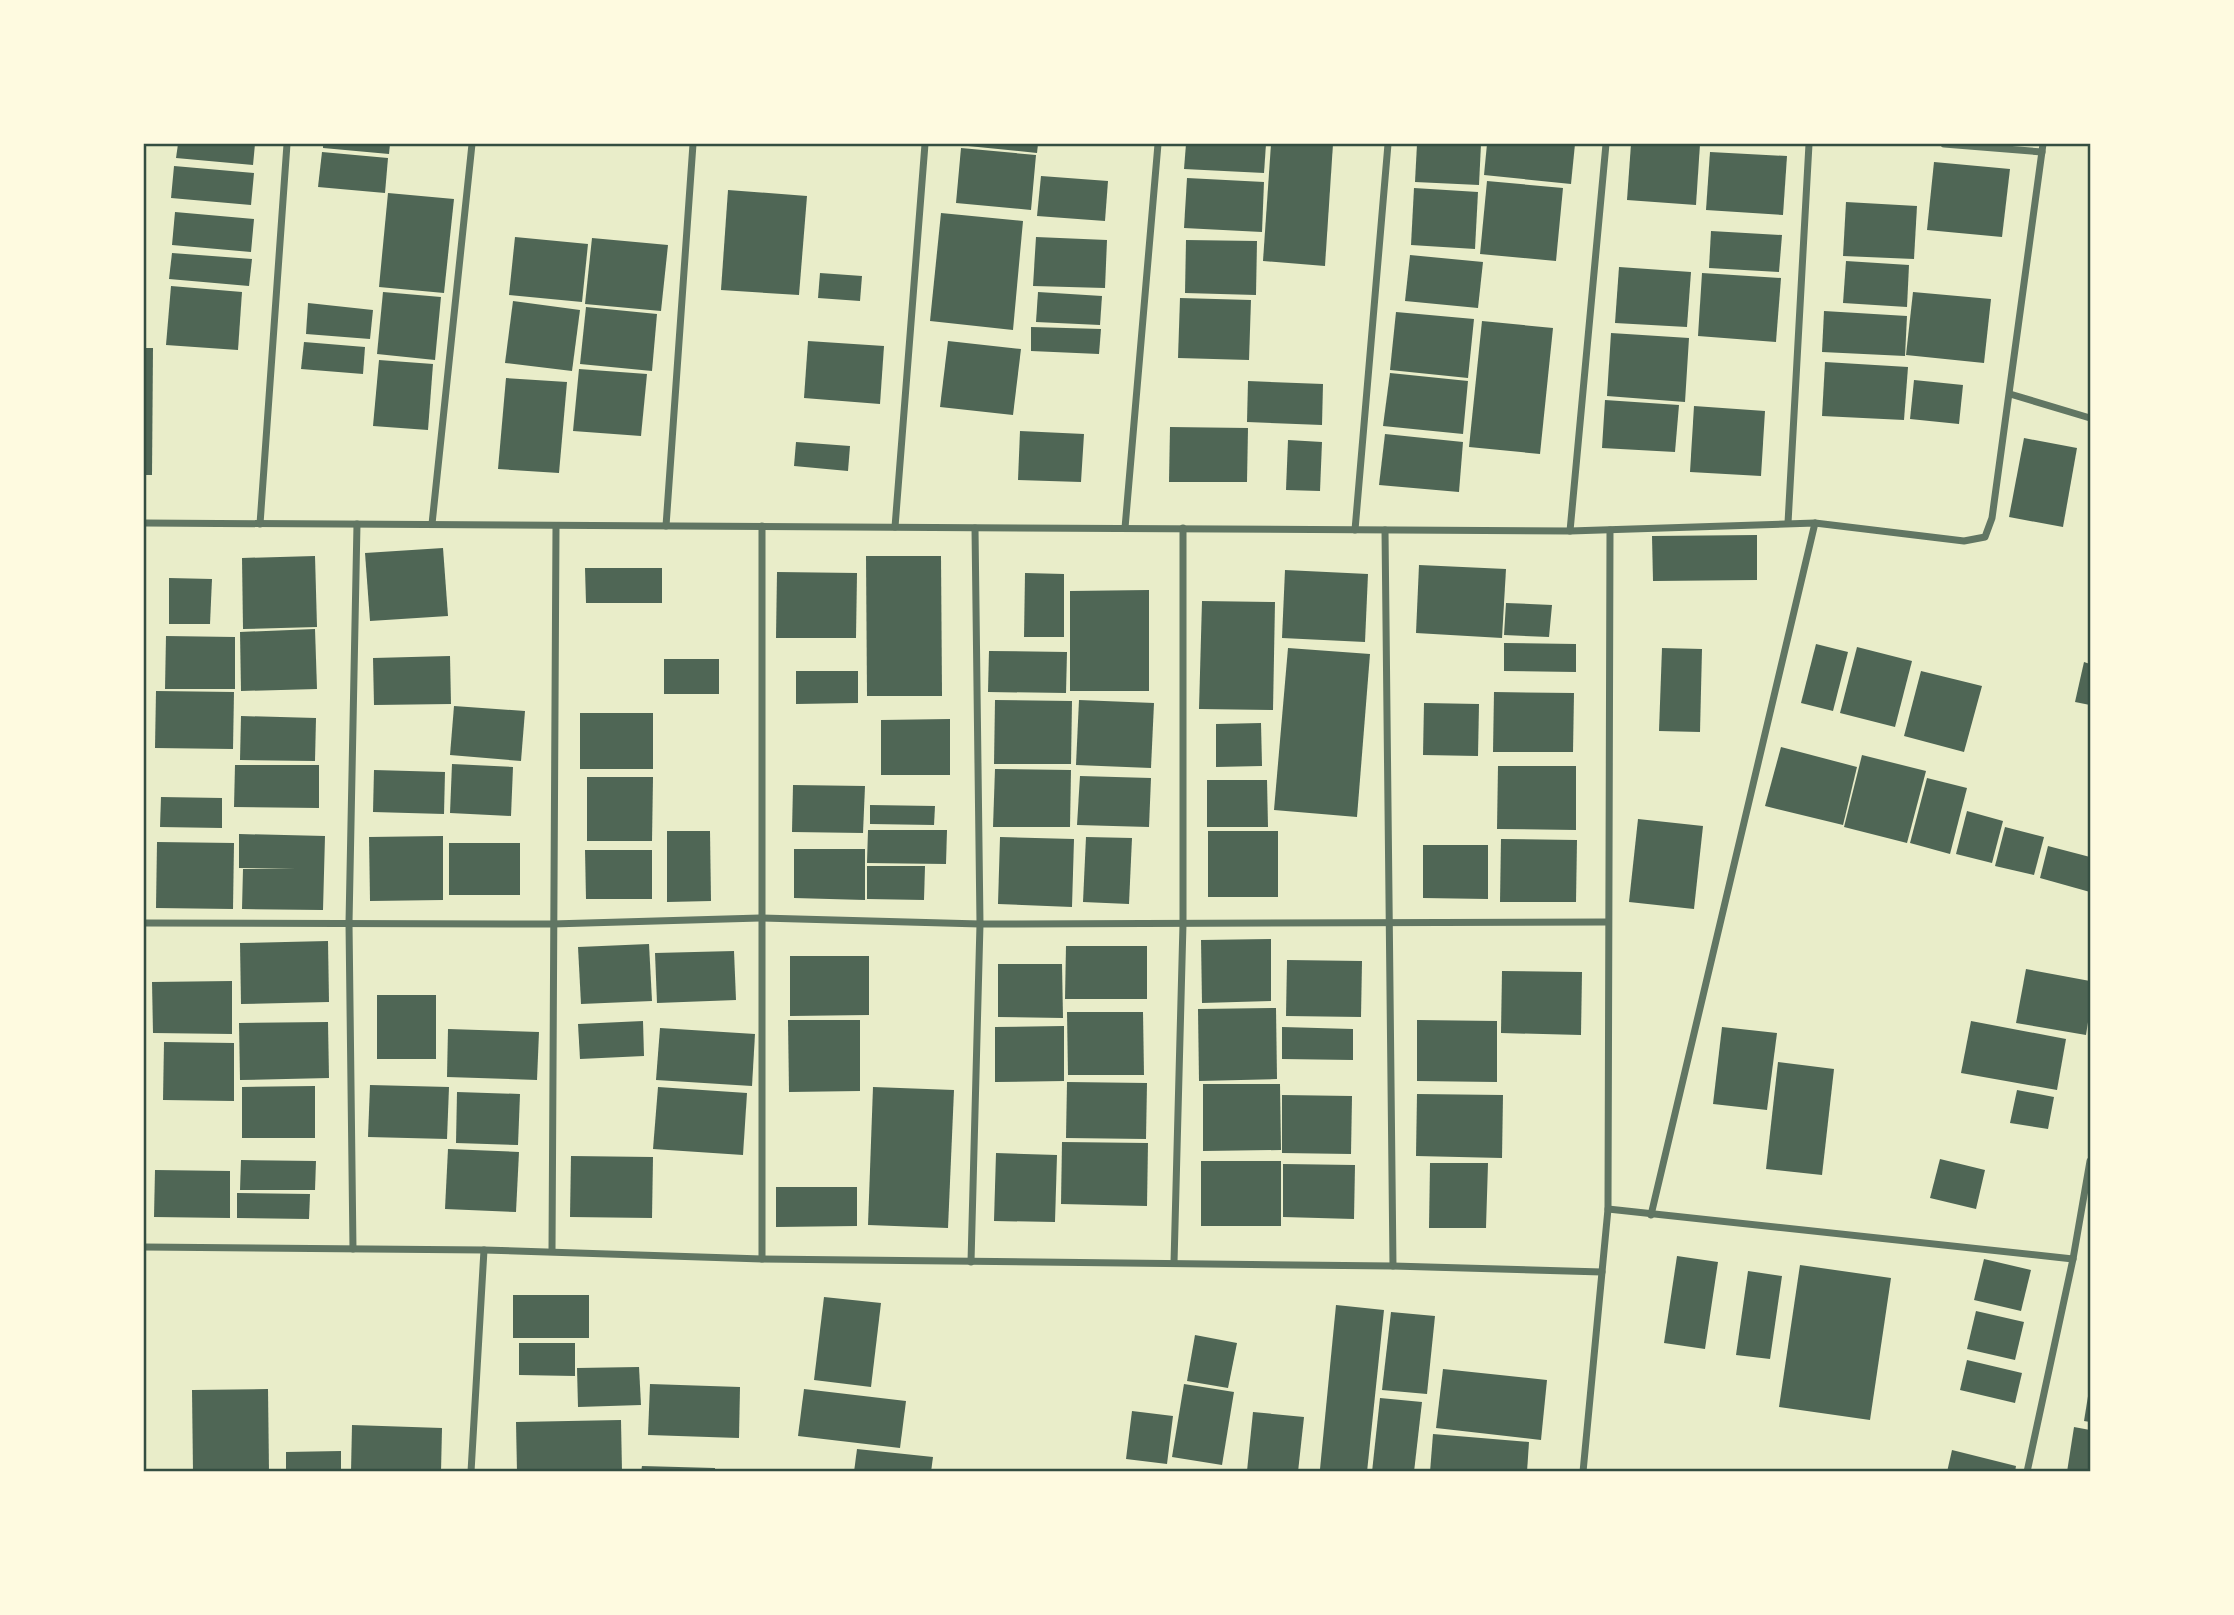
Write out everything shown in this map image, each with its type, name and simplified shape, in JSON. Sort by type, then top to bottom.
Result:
[{"type":"street","points":[[260,524],[287,144]]},
{"type":"street","points":[[432,524],[472,144]]},
{"type":"street","points":[[666,526],[693,144]]},
{"type":"street","points":[[895,527],[925,144]]},
{"type":"street","points":[[1125,528],[1158,144]]},
{"type":"street","points":[[1355,530],[1388,144]]},
{"type":"street","points":[[1570,531],[1606,144]]},
{"type":"street","points":[[1788,523],[1809,144]]},
{"type":"street","points":[[1944,144],[2042,152]]},
{"type":"street","points":[[144,523],[1570,531],[1815,523],[1964,541],[1985,537],[1993,518],[2043,144]]},
{"type":"street","points":[[2010,394],[2091,418]]},
{"type":"street","points":[[1651,1215],[1815,523]]},
{"type":"street","points":[[352,1249],[349,923],[357,524]]},
{"type":"street","points":[[552,1251],[556,526]]},
{"type":"street","points":[[762,526],[762,1259]]},
{"type":"street","points":[[971,1262],[980,923],[975,528]]},
{"type":"street","points":[[1174,1263],[1183,924],[1183,528]]},
{"type":"street","points":[[1385,530],[1393,1266]]},
{"type":"street","points":[[1583,1472],[1608,1209],[1610,530]]},
{"type":"street","points":[[144,923],[552,924],[760,918],[1183,924],[1607,922]]},
{"type":"street","points":[[2027,1472],[2073,1259],[2091,1161]]},
{"type":"street","points":[[1608,1209],[2073,1259]]},
{"type":"street","points":[[144,1247],[552,1251],[762,1259],[1393,1266],[1602,1272]]},
{"type":"street","points":[[471,1472],[484,1250]]},
{"type":"building","points":[[178,144],[255,144],[253,165],[176,158]]},
{"type":"building","points":[[323,144],[390,144],[389,154],[323,148]]},
{"type":"building","points":[[958,144],[1038,144],[1037,153]]},
{"type":"building","points":[[1186,144],[1266,144],[1264,173],[1184,169]]},
{"type":"building","points":[[1271,144],[1333,144],[1325,266],[1263,261]]},
{"type":"building","points":[[1417,144],[1481,144],[1479,185],[1415,182]]},
{"type":"building","points":[[1487,144],[1575,144],[1571,184],[1484,175]]},
{"type":"building","points":[[1631,144],[1700,144],[1696,205],[1627,200]]},
{"type":"building","points":[[961,148],[1036,155],[1031,210],[956,203]]},
{"type":"building","points":[[322,152],[388,158],[385,193],[318,187]]},
{"type":"building","points":[[1710,152],[1787,156],[1783,215],[1706,210]]},
{"type":"building","points":[[1934,162],[2010,169],[2002,237],[1927,230]]},
{"type":"building","points":[[174,166],[254,173],[251,205],[171,198]]},
{"type":"building","points":[[1041,176],[1108,181],[1105,221],[1037,216]]},
{"type":"building","points":[[1187,178],[1264,182],[1262,232],[1184,228]]},
{"type":"building","points":[[1487,181],[1563,188],[1556,261],[1480,254]]},
{"type":"building","points":[[1414,188],[1478,192],[1475,249],[1411,245]]},
{"type":"building","points":[[728,190],[807,196],[799,295],[721,290]]},
{"type":"building","points":[[388,193],[454,199],[444,293],[379,287]]},
{"type":"building","points":[[1846,202],[1917,206],[1914,259],[1843,256]]},
{"type":"building","points":[[175,212],[254,219],[251,252],[172,245]]},
{"type":"building","points":[[941,213],[1023,221],[1013,330],[930,321]]},
{"type":"building","points":[[1711,231],[1782,235],[1779,272],[1709,268]]},
{"type":"building","points":[[515,237],[588,244],[582,302],[509,295]]},
{"type":"building","points":[[1036,237],[1107,240],[1105,288],[1033,286]]},
{"type":"building","points":[[592,238],[668,245],[661,311],[585,304]]},
{"type":"building","points":[[1186,240],[1257,241],[1256,295],[1185,293]]},
{"type":"building","points":[[172,253],[252,259],[249,286],[169,279]]},
{"type":"building","points":[[1410,255],[1483,262],[1478,308],[1405,301]]},
{"type":"building","points":[[1846,261],[1909,265],[1907,307],[1843,303]]},
{"type":"building","points":[[1619,267],[1691,272],[1687,327],[1615,323]]},
{"type":"building","points":[[820,273],[862,276],[860,301],[818,298]]},
{"type":"building","points":[[1702,273],[1781,278],[1776,342],[1698,336]]},
{"type":"building","points":[[171,286],[242,292],[238,350],[166,345]]},
{"type":"building","points":[[383,292],[441,297],[435,360],[377,354]]},
{"type":"building","points":[[1038,292],[1102,296],[1100,325],[1036,322]]},
{"type":"building","points":[[1913,292],[1991,299],[1984,363],[1906,355]]},
{"type":"building","points":[[1180,298],[1251,300],[1249,360],[1178,358]]},
{"type":"building","points":[[513,301],[580,310],[572,371],[505,363]]},
{"type":"building","points":[[308,303],[373,310],[370,339],[306,334]]},
{"type":"building","points":[[586,307],[657,314],[652,371],[580,364]]},
{"type":"building","points":[[1824,311],[1907,316],[1905,356],[1822,352]]},
{"type":"building","points":[[1396,312],[1474,319],[1468,378],[1390,370]]},
{"type":"building","points":[[1482,321],[1553,328],[1540,454],[1469,447]]},
{"type":"building","points":[[1031,327],[1101,329],[1099,354],[1031,351]]},
{"type":"building","points":[[1611,333],[1689,338],[1685,402],[1607,396]]},
{"type":"building","points":[[808,341],[884,346],[880,404],[804,398]]},
{"type":"building","points":[[948,341],[1021,349],[1013,415],[940,407]]},
{"type":"building","points":[[304,342],[365,347],[363,374],[301,369]]},
{"type":"building","points":[[144,348],[153,348],[152,475],[144,475]]},
{"type":"building","points":[[379,360],[433,364],[428,430],[373,426]]},
{"type":"building","points":[[1825,362],[1908,367],[1904,420],[1822,416]]},
{"type":"building","points":[[579,369],[647,374],[641,436],[573,431]]},
{"type":"building","points":[[1390,373],[1468,381],[1463,434],[1383,426]]},
{"type":"building","points":[[506,378],[567,382],[559,473],[498,469]]},
{"type":"building","points":[[1914,380],[1963,385],[1959,424],[1910,419]]},
{"type":"building","points":[[1248,381],[1323,384],[1322,425],[1247,422]]},
{"type":"building","points":[[1605,400],[1679,405],[1675,452],[1602,448]]},
{"type":"building","points":[[1694,406],[1765,411],[1761,476],[1690,472]]},
{"type":"building","points":[[1170,427],[1248,428],[1247,482],[1169,482]]},
{"type":"building","points":[[1020,431],[1084,434],[1081,482],[1018,480]]},
{"type":"building","points":[[1385,434],[1463,442],[1459,492],[1379,485]]},
{"type":"building","points":[[2024,438],[2077,448],[2063,527],[2009,517]]},
{"type":"building","points":[[1288,440],[1322,442],[1320,491],[1286,490]]},
{"type":"building","points":[[796,442],[850,446],[848,471],[794,466]]},
{"type":"building","points":[[1757,535],[1757,580],[1653,581],[1652,536]]},
{"type":"building","points":[[443,548],[448,616],[370,621],[365,553]]},
{"type":"building","points":[[315,556],[317,627],[243,629],[242,558]]},
{"type":"building","points":[[866,556],[941,556],[942,696],[867,696]]},
{"type":"building","points":[[1419,565],[1506,569],[1502,638],[1416,633]]},
{"type":"building","points":[[585,568],[662,568],[662,603],[586,603]]},
{"type":"building","points":[[1285,570],[1368,574],[1365,642],[1282,638]]},
{"type":"building","points":[[777,572],[857,573],[856,638],[776,638]]},
{"type":"building","points":[[1025,573],[1064,574],[1064,637],[1024,637]]},
{"type":"building","points":[[169,578],[212,579],[210,624],[169,624]]},
{"type":"building","points":[[1149,590],[1149,691],[1070,691],[1070,591]]},
{"type":"building","points":[[1202,601],[1275,602],[1273,710],[1199,709]]},
{"type":"building","points":[[1506,603],[1552,605],[1549,637],[1504,635]]},
{"type":"building","points":[[315,629],[317,689],[241,691],[240,632]]},
{"type":"building","points":[[166,636],[235,637],[235,689],[165,689]]},
{"type":"building","points":[[1504,643],[1576,644],[1576,672],[1504,671]]},
{"type":"building","points":[[1816,644],[1848,652],[1833,711],[1801,703]]},
{"type":"building","points":[[1857,647],[1912,661],[1895,727],[1840,713]]},
{"type":"building","points":[[1288,648],[1370,654],[1357,817],[1274,810]]},
{"type":"building","points":[[1662,648],[1702,649],[1700,732],[1659,731]]},
{"type":"building","points":[[989,651],[1067,652],[1066,693],[988,692]]},
{"type":"building","points":[[450,656],[451,704],[374,705],[373,658]]},
{"type":"building","points":[[664,659],[719,659],[719,694],[664,694]]},
{"type":"building","points":[[2084,662],[2090,664],[2090,705],[2075,702]]},
{"type":"building","points":[[796,671],[858,671],[858,703],[796,704]]},
{"type":"building","points":[[1921,671],[1982,686],[1964,752],[1904,736]]},
{"type":"building","points":[[156,691],[234,692],[233,749],[155,748]]},
{"type":"building","points":[[1494,692],[1574,693],[1573,752],[1493,752]]},
{"type":"building","points":[[995,700],[1072,701],[1071,764],[994,764]]},
{"type":"building","points":[[1079,700],[1154,703],[1151,768],[1076,765]]},
{"type":"building","points":[[1424,703],[1479,704],[1478,756],[1423,755]]},
{"type":"building","points":[[454,706],[525,711],[521,761],[450,755]]},
{"type":"building","points":[[580,713],[653,713],[653,769],[580,769]]},
{"type":"building","points":[[241,716],[316,718],[315,761],[240,760]]},
{"type":"building","points":[[950,719],[950,775],[881,775],[881,720]]},
{"type":"building","points":[[1261,723],[1262,766],[1216,767],[1216,724]]},
{"type":"building","points":[[1781,747],[1857,767],[1843,825],[1765,806]]},
{"type":"building","points":[[1862,755],[1926,771],[1907,843],[1844,827]]},
{"type":"building","points":[[452,764],[513,767],[511,816],[450,813]]},
{"type":"building","points":[[235,765],[319,765],[319,808],[234,807]]},
{"type":"building","points":[[1498,766],[1576,766],[1576,830],[1497,829]]},
{"type":"building","points":[[995,769],[1071,770],[1070,827],[993,827]]},
{"type":"building","points":[[374,770],[445,772],[444,814],[373,812]]},
{"type":"building","points":[[1080,776],[1151,778],[1149,827],[1077,825]]},
{"type":"building","points":[[587,777],[653,777],[652,841],[587,841]]},
{"type":"building","points":[[1927,778],[1967,788],[1950,854],[1910,843]]},
{"type":"building","points":[[1207,780],[1267,780],[1268,827],[1207,827]]},
{"type":"building","points":[[793,785],[865,786],[863,833],[792,832]]},
{"type":"building","points":[[161,797],[222,798],[222,828],[160,827]]},
{"type":"building","points":[[870,805],[935,806],[934,825],[870,824]]},
{"type":"building","points":[[1967,811],[2003,821],[1992,863],[1956,854]]},
{"type":"building","points":[[1638,819],[1703,826],[1694,909],[1629,902]]},
{"type":"building","points":[[2005,827],[2044,837],[2034,875],[1995,866]]},
{"type":"building","points":[[868,830],[947,830],[946,864],[867,863]]},
{"type":"building","points":[[667,831],[710,831],[711,901],[667,902]]},
{"type":"building","points":[[1208,831],[1278,831],[1278,897],[1208,897]]},
{"type":"building","points":[[239,834],[325,836],[323,910],[242,909],[243,869],[296,869],[239,868]]},
{"type":"building","points":[[443,836],[443,900],[370,901],[369,837]]},
{"type":"building","points":[[1000,837],[1074,839],[1072,907],[998,904]]},
{"type":"building","points":[[1086,837],[1132,838],[1129,904],[1083,902]]},
{"type":"building","points":[[1501,839],[1577,840],[1576,902],[1500,902]]},
{"type":"building","points":[[157,842],[234,843],[233,909],[156,908]]},
{"type":"building","points":[[449,843],[520,843],[520,895],[449,895]]},
{"type":"building","points":[[1423,845],[1488,845],[1488,899],[1423,898]]},
{"type":"building","points":[[2048,846],[2090,857],[2090,892],[2040,878]]},
{"type":"building","points":[[794,849],[865,849],[865,900],[794,898]]},
{"type":"building","points":[[585,850],[652,850],[652,899],[586,899]]},
{"type":"building","points":[[867,866],[925,866],[924,900],[867,899]]},
{"type":"building","points":[[1271,939],[1271,1001],[1202,1003],[1201,940]]},
{"type":"building","points":[[328,941],[329,1002],[241,1004],[240,943]]},
{"type":"building","points":[[649,944],[652,1001],[581,1004],[578,947]]},
{"type":"building","points":[[1066,946],[1147,946],[1147,999],[1065,999]]},
{"type":"building","points":[[734,951],[736,1000],[657,1003],[655,953]]},
{"type":"building","points":[[790,956],[869,956],[869,1015],[790,1016]]},
{"type":"building","points":[[1287,960],[1362,961],[1361,1017],[1286,1016]]},
{"type":"building","points":[[998,964],[1062,964],[1063,1018],[998,1017]]},
{"type":"building","points":[[2026,969],[2090,981],[2086,1035],[2016,1023]]},
{"type":"building","points":[[1502,971],[1582,972],[1581,1035],[1501,1033]]},
{"type":"building","points":[[232,981],[232,1034],[153,1033],[152,982]]},
{"type":"building","points":[[377,995],[436,995],[436,1059],[377,1059]]},
{"type":"building","points":[[1276,1008],[1277,1079],[1199,1081],[1198,1009]]},
{"type":"building","points":[[1067,1012],[1143,1012],[1144,1075],[1068,1075]]},
{"type":"building","points":[[788,1020],[860,1020],[860,1091],[789,1092]]},
{"type":"building","points":[[1417,1020],[1497,1021],[1497,1082],[1417,1081]]},
{"type":"building","points":[[643,1021],[644,1056],[580,1059],[578,1024]]},
{"type":"building","points":[[1971,1021],[2066,1039],[2057,1090],[1961,1073]]},
{"type":"building","points":[[328,1022],[329,1078],[240,1080],[239,1023]]},
{"type":"building","points":[[1064,1026],[1064,1081],[995,1082],[995,1027]]},
{"type":"building","points":[[1282,1027],[1353,1029],[1353,1060],[1282,1059]]},
{"type":"building","points":[[1722,1027],[1777,1033],[1767,1110],[1713,1104]]},
{"type":"building","points":[[660,1028],[755,1034],[752,1086],[656,1080]]},
{"type":"building","points":[[448,1029],[539,1032],[537,1080],[447,1077]]},
{"type":"building","points":[[164,1042],[234,1043],[234,1101],[163,1100]]},
{"type":"building","points":[[1778,1062],[1834,1069],[1822,1175],[1766,1169]]},
{"type":"building","points":[[1067,1082],[1147,1083],[1146,1139],[1066,1138]]},
{"type":"building","points":[[1203,1084],[1280,1084],[1281,1150],[1203,1151]]},
{"type":"building","points":[[370,1085],[449,1087],[447,1139],[368,1137]]},
{"type":"building","points":[[315,1086],[315,1138],[242,1138],[242,1087]]},
{"type":"building","points":[[658,1087],[747,1093],[743,1155],[653,1149]]},
{"type":"building","points":[[873,1087],[954,1090],[948,1228],[868,1225]]},
{"type":"building","points":[[2017,1090],[2054,1097],[2048,1129],[2010,1123]]},
{"type":"building","points":[[457,1092],[520,1094],[518,1145],[456,1143]]},
{"type":"building","points":[[1417,1094],[1503,1095],[1502,1158],[1416,1156]]},
{"type":"building","points":[[1282,1095],[1352,1096],[1351,1154],[1282,1153]]},
{"type":"building","points":[[1062,1142],[1148,1143],[1147,1206],[1061,1204]]},
{"type":"building","points":[[448,1149],[519,1152],[516,1212],[445,1209]]},
{"type":"building","points":[[996,1153],[1057,1155],[1055,1222],[994,1221]]},
{"type":"building","points":[[571,1156],[653,1157],[652,1218],[570,1217]]},
{"type":"building","points":[[1940,1159],[1985,1170],[1976,1209],[1930,1198]]},
{"type":"building","points":[[241,1160],[316,1161],[315,1190],[240,1190]]},
{"type":"building","points":[[1201,1161],[1281,1161],[1281,1226],[1201,1226]]},
{"type":"building","points":[[1430,1163],[1488,1163],[1486,1228],[1429,1228]]},
{"type":"building","points":[[1283,1164],[1355,1165],[1354,1219],[1283,1217]]},
{"type":"building","points":[[155,1170],[230,1171],[230,1218],[154,1217]]},
{"type":"building","points":[[776,1187],[857,1187],[857,1226],[776,1227]]},
{"type":"building","points":[[237,1193],[310,1194],[309,1219],[237,1218]]},
{"type":"building","points":[[1677,1256],[1718,1262],[1705,1349],[1664,1343]]},
{"type":"building","points":[[1984,1259],[2031,1270],[2021,1311],[1974,1300]]},
{"type":"building","points":[[1800,1265],[1891,1278],[1870,1420],[1779,1407]]},
{"type":"building","points":[[1748,1271],[1782,1276],[1770,1359],[1736,1355]]},
{"type":"building","points":[[513,1295],[589,1295],[589,1338],[513,1338]]},
{"type":"building","points":[[824,1297],[881,1303],[871,1387],[814,1380]]},
{"type":"building","points":[[1336,1305],[1384,1310],[1367,1472],[1320,1469]]},
{"type":"building","points":[[1976,1311],[2024,1322],[2015,1360],[1967,1349]]},
{"type":"building","points":[[1391,1312],[1435,1316],[1427,1394],[1382,1390]]},
{"type":"building","points":[[1195,1335],[1237,1343],[1228,1388],[1187,1381]]},
{"type":"building","points":[[519,1343],[575,1343],[575,1376],[519,1375]]},
{"type":"building","points":[[1967,1360],[2022,1373],[2015,1403],[1960,1390]]},
{"type":"building","points":[[639,1367],[641,1405],[578,1407],[577,1368]]},
{"type":"building","points":[[1443,1369],[1547,1380],[1541,1440],[1436,1428]]},
{"type":"building","points":[[650,1384],[740,1387],[739,1438],[648,1435]]},
{"type":"building","points":[[1184,1384],[1234,1392],[1222,1465],[1172,1457]]},
{"type":"building","points":[[268,1389],[269,1472],[193,1472],[192,1390]]},
{"type":"building","points":[[804,1389],[906,1401],[900,1448],[798,1436]]},
{"type":"building","points":[[2090,1390],[2090,1422],[2084,1421]]},
{"type":"building","points":[[1380,1398],[1422,1402],[1414,1472],[1372,1472]]},
{"type":"building","points":[[1132,1411],[1173,1416],[1167,1464],[1126,1459]]},
{"type":"building","points":[[1253,1412],[1304,1417],[1298,1472],[1247,1471]]},
{"type":"building","points":[[621,1420],[622,1472],[517,1472],[516,1422]]},
{"type":"building","points":[[352,1425],[442,1428],[441,1472],[351,1472]]},
{"type":"building","points":[[2074,1427],[2090,1430],[2090,1472],[2067,1472]]},
{"type":"building","points":[[1433,1434],[1529,1442],[1527,1472],[1430,1472]]},
{"type":"building","points":[[857,1449],[933,1457],[931,1472],[854,1472]]},
{"type":"building","points":[[1952,1450],[2016,1466],[2015,1472],[1947,1472]]},
{"type":"building","points":[[341,1451],[341,1472],[286,1472],[286,1452]]},
{"type":"building","points":[[642,1466],[715,1468],[715,1472],[641,1472]]}]
